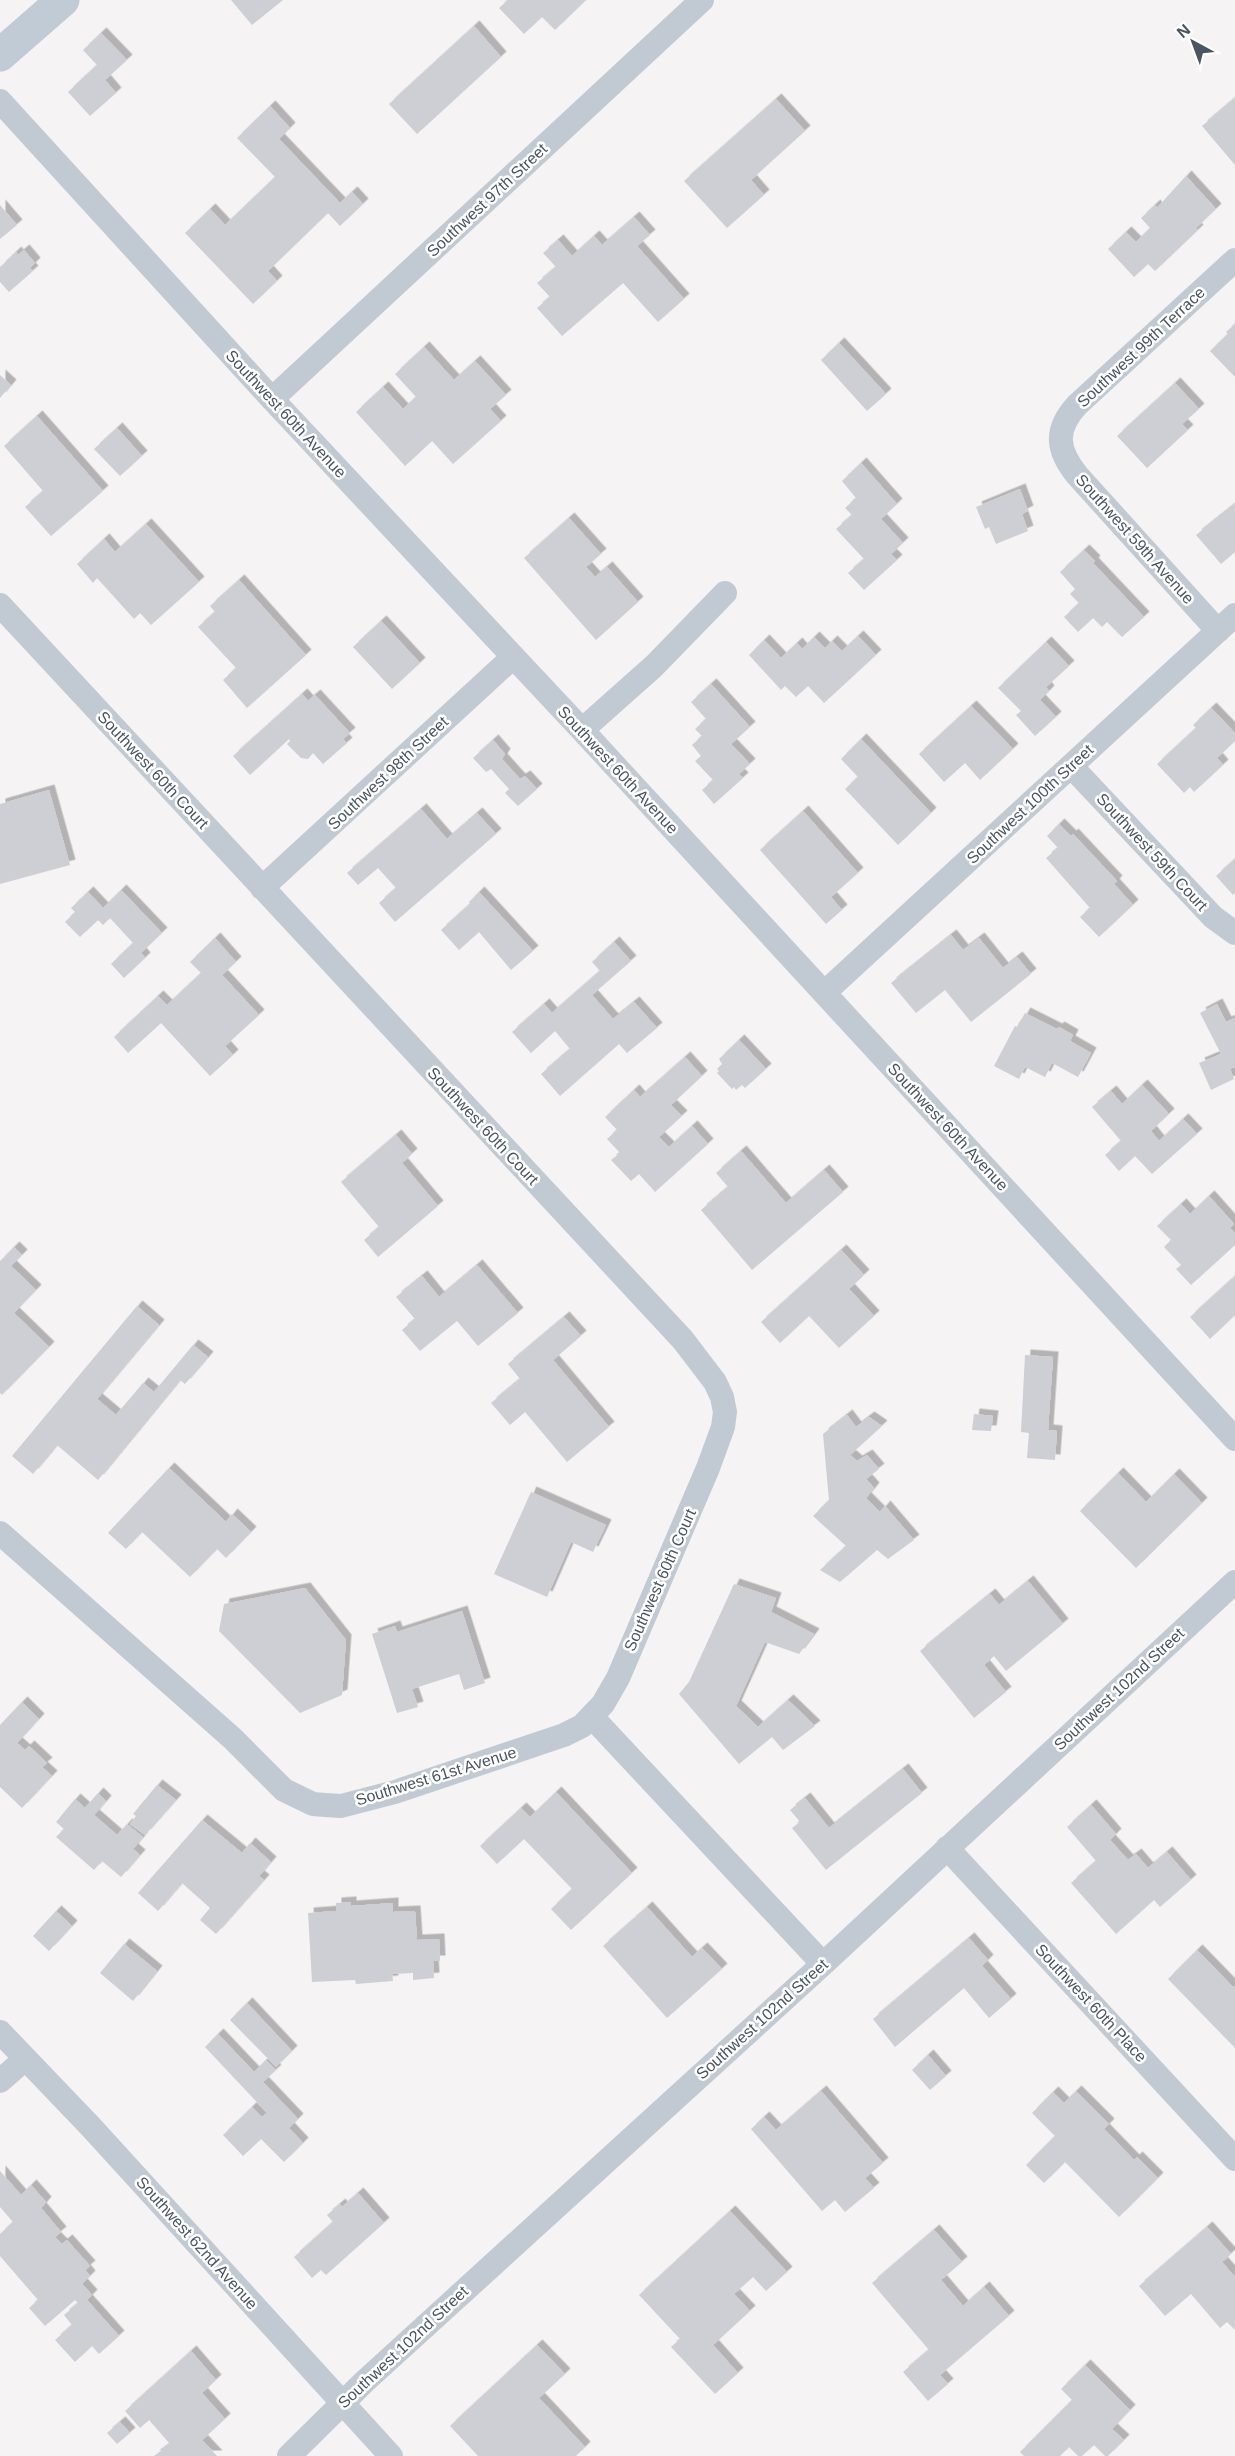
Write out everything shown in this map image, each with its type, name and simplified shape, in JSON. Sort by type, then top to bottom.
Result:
[{"type":"street","points":[[0,55],[63,0]]},
{"type":"street","name":"Southwest 97th Street","points":[[272,399],[702,0]]},
{"type":"street","name":"Southwest 60th Avenue","points":[[0,101],[272,399],[582,730],[1235,1439]]},
{"type":"street","name":"Southwest 99th Terrace","points":[[1060,441],[1064,422],[1077,405],[1235,260]]},
{"type":"street","name":"Southwest 59th Avenue","points":[[1060,441],[1066,458],[1077,476],[1226,623]]},
{"type":"street","points":[[582,730],[654,666],[725,593]]},
{"type":"street","name":"Southwest 60th Court","points":[[0,604],[683,1340],[715,1382],[722,1397],[725,1412],[718,1446],[618,1678],[603,1704],[592,1717]]},
{"type":"street","name":"Southwest 100th Street","points":[[824,993],[1226,623]]},
{"type":"street","name":"Southwest 98th Street","points":[[262,888],[513,657]]},
{"type":"street","name":"Southwest 59th Court","points":[[1071,766],[1213,917],[1235,933]]},
{"type":"street","name":"Southwest 61st Avenue","points":[[0,1533],[232,1738],[284,1790],[313,1804],[341,1806],[395,1792],[564,1736],[582,1726],[592,1717]]},
{"type":"street","name":"Southwest 102nd Street","points":[[289,2456],[342,2403],[823,1964],[1235,1582]]},
{"type":"street","points":[[592,1717],[823,1964]]},
{"type":"street","name":"Southwest 60th Place","points":[[946,1848],[1235,2159]]},
{"type":"street","name":"Southwest 62nd Avenue","points":[[0,2032],[91,2127],[391,2456]]},
{"type":"street","points":[[0,2081],[25,2059]]},
{"type":"building","points":[[231,0],[283,0],[252,25]]},
{"type":"building","points":[[508,0],[586,0],[555,30],[542,17],[524,34],[499,8]]},
{"type":"building","points":[[474,26],[501,57],[417,134],[389,104]]},
{"type":"building","points":[[101,33],[127,60],[105,80],[116,93],[90,116],[68,92],[97,65],[83,50]]},
{"type":"building","points":[[1235,98],[1235,165],[1202,126]]},
{"type":"building","points":[[776,99],[805,131],[751,180],[764,195],[727,228],[684,181]]},
{"type":"building","points":[[270,106],[290,128],[279,139],[340,203],[352,192],[363,204],[340,226],[328,213],[268,271],[277,281],[253,304],[185,233],[210,209],[225,225],[275,177],[237,138]]},
{"type":"building","points":[[1186,176],[1216,209],[1196,228],[1198,230],[1155,271],[1148,264],[1134,277],[1108,249],[1126,232],[1136,242],[1150,228],[1141,218],[1155,205],[1157,208]]},
{"type":"building","points":[[0,205],[17,225],[0,239]]},
{"type":"building","points":[[634,217],[650,235],[637,246],[684,299],[658,322],[623,283],[562,336],[537,308],[550,297],[537,283],[556,267],[543,253],[558,240],[572,256],[594,236],[602,245]]},
{"type":"building","points":[[24,250],[35,263],[30,268],[33,271],[9,292],[0,282],[0,267],[16,252],[18,255]]},
{"type":"building","points":[[1235,324],[1235,377],[1210,351]]},
{"type":"building","points":[[839,343],[886,394],[867,411],[821,360]]},
{"type":"building","points":[[424,347],[454,380],[475,361],[506,395],[490,409],[501,421],[453,464],[432,441],[405,466],[356,412],[383,387],[403,409],[416,397],[395,374]]},
{"type":"building","points":[[0,375],[11,385],[0,398]]},
{"type":"building","points":[[1175,383],[1199,409],[1182,424],[1188,430],[1147,468],[1117,436]]},
{"type":"building","points":[[37,416],[103,491],[51,536],[25,507],[43,491],[4,446]]},
{"type":"building","points":[[117,428],[142,456],[120,476],[94,449]]},
{"type":"building","points":[[861,463],[897,504],[881,519],[903,543],[891,554],[897,560],[864,590],[848,573],[864,559],[836,529],[852,515],[845,508],[856,498],[842,481]]},
{"type":"building","points":[[1020,489],[1028,511],[1022,514],[1028,531],[996,544],[989,527],[985,529],[976,507]]},
{"type":"building","points":[[1235,504],[1235,552],[1221,564],[1196,535]]},
{"type":"building","points":[[569,518],[601,554],[586,567],[595,577],[607,567],[638,602],[596,640],[524,558]]},
{"type":"building","points":[[146,524],[199,582],[151,625],[140,613],[134,619],[97,578],[93,583],[77,564],[104,539],[115,552]]},
{"type":"building","points":[[1084,550],[1095,561],[1093,563],[1144,617],[1122,637],[1107,622],[1102,627],[1093,618],[1078,632],[1064,617],[1079,603],[1070,594],[1075,589],[1060,572]]},
{"type":"building","points":[[239,580],[306,655],[247,708],[223,680],[236,668],[198,627],[215,612],[210,606]]},
{"type":"building","points":[[381,621],[420,663],[392,689],[353,647]]},
{"type":"building","points":[[858,636],[876,655],[824,703],[808,686],[796,697],[785,686],[781,690],[749,655],[764,640],[781,658],[797,643],[802,649],[814,637],[825,648],[832,641],[842,651]]},
{"type":"building","points":[[1046,642],[1069,666],[1046,687],[1049,691],[1040,700],[1056,717],[1035,736],[1016,715],[1021,711],[998,688]]},
{"type":"building","points":[[711,684],[750,727],[731,744],[750,764],[739,774],[743,778],[714,804],[702,790],[713,780],[695,761],[701,756],[692,745],[702,736],[695,729],[706,719],[691,702]]},
{"type":"building","points":[[302,694],[308,701],[315,695],[350,733],[343,739],[347,743],[323,764],[313,753],[308,759],[301,758],[287,744],[289,739],[250,775],[233,756]]},
{"type":"building","points":[[971,706],[1013,749],[980,780],[965,763],[944,782],[919,754]]},
{"type":"building","points":[[1211,708],[1235,733],[1235,741],[1217,758],[1223,765],[1194,792],[1190,787],[1184,793],[1157,764],[1196,728],[1193,725]]},
{"type":"building","points":[[861,739],[931,813],[898,845],[845,789],[858,777],[841,759]]},
{"type":"building","points":[[493,740],[505,754],[502,759],[520,779],[525,776],[537,789],[518,806],[505,793],[509,789],[491,769],[486,772],[473,758]]},
{"type":"building","points":[[49,790],[70,865],[0,884],[0,804]]},
{"type":"building","points":[[421,809],[447,839],[477,813],[496,834],[395,922],[379,903],[396,888],[378,868],[358,885],[347,873]]},
{"type":"building","points":[[803,811],[858,873],[831,897],[842,910],[826,924],[760,850]]},
{"type":"building","points":[[1059,824],[1071,836],[1073,834],[1117,881],[1114,884],[1133,905],[1099,937],[1080,917],[1090,908],[1046,858],[1058,848],[1047,836]]},
{"type":"building","points":[[1235,859],[1235,893],[1233,895],[1216,876]]},
{"type":"building","points":[[121,890],[162,933],[141,953],[145,958],[124,978],[111,964],[133,943],[110,918],[103,925],[98,920],[80,937],[65,922],[75,912],[71,908],[88,892],[103,908]]},
{"type":"building","points":[[479,892],[533,951],[511,970],[479,932],[459,950],[441,930],[470,904],[469,902]]},
{"type":"building","points":[[951,935],[963,950],[979,938],[1003,968],[1017,957],[1031,974],[971,1022],[945,990],[916,1013],[891,983]]},
{"type":"building","points":[[215,938],[236,962],[222,975],[259,1015],[225,1046],[233,1055],[210,1076],[161,1023],[128,1053],[114,1037],[158,996],[167,1005],[201,973],[190,962]]},
{"type":"building","points":[[614,942],[631,961],[592,995],[613,1019],[634,1002],[657,1028],[627,1053],[619,1044],[560,1096],[541,1074],[570,1049],[555,1031],[531,1053],[512,1032],[544,1004],[552,1013],[600,971],[592,962]]},
{"type":"building","points":[[1217,1004],[1226,1022],[1235,1018],[1235,1067],[1230,1069],[1234,1079],[1211,1090],[1199,1063],[1221,1054],[1200,1013]]},
{"type":"building","points":[[1025,1013],[1073,1035],[1070,1041],[1091,1053],[1078,1077],[1052,1063],[1045,1077],[1025,1067],[1019,1079],[994,1066],[1015,1026],[1017,1027]]},
{"type":"building","points":[[739,1040],[766,1069],[745,1088],[742,1085],[736,1090],[734,1087],[732,1089],[717,1073],[719,1071],[717,1069],[722,1064],[719,1059]]},
{"type":"building","points":[[685,1057],[702,1076],[671,1105],[682,1116],[659,1137],[669,1147],[692,1126],[708,1144],[655,1192],[639,1174],[631,1181],[611,1160],[620,1153],[607,1139],[617,1130],[605,1117],[634,1090],[640,1097]]},
{"type":"building","points":[[1142,1085],[1169,1114],[1151,1131],[1159,1141],[1183,1119],[1197,1134],[1152,1174],[1135,1156],[1119,1171],[1105,1155],[1121,1141],[1092,1107],[1111,1091],[1122,1104]]},
{"type":"building","points":[[396,1135],[412,1154],[402,1163],[438,1206],[378,1257],[364,1240],[379,1227],[341,1182]]},
{"type":"building","points":[[741,1151],[786,1203],[824,1170],[843,1192],[752,1270],[701,1210],[728,1187],[716,1173]]},
{"type":"building","points":[[1209,1196],[1234,1224],[1230,1228],[1235,1233],[1235,1245],[1191,1285],[1176,1269],[1181,1265],[1164,1247],[1171,1240],[1157,1226],[1181,1204],[1190,1214]]},
{"type":"building","points":[[14,1247],[22,1255],[11,1266],[36,1290],[14,1313],[49,1347],[2,1395],[0,1393],[0,1261]]},
{"type":"building","points":[[841,1250],[864,1275],[849,1289],[874,1316],[839,1348],[809,1316],[780,1343],[761,1322]]},
{"type":"building","points":[[477,1265],[518,1313],[478,1346],[457,1321],[420,1351],[402,1330],[415,1319],[396,1297],[422,1276],[439,1297]]},
{"type":"building","points":[[1235,1276],[1235,1315],[1210,1339],[1190,1317]]},
{"type":"building","points":[[137,1306],[159,1325],[97,1399],[116,1415],[143,1383],[154,1392],[193,1345],[208,1357],[185,1384],[180,1380],[98,1480],[57,1445],[33,1474],[12,1456]]},
{"type":"building","points":[[564,1317],[581,1336],[553,1360],[609,1427],[567,1462],[525,1412],[510,1425],[491,1403],[520,1379],[508,1364]]},
{"type":"building","points":[[1025,1355],[1053,1357],[1048,1430],[1057,1431],[1055,1460],[1027,1458],[1029,1433],[1021,1432]]},
{"type":"building","points":[[974,1414],[993,1416],[991,1431],[972,1430]]},
{"type":"building","points":[[847,1415],[856,1427],[869,1417],[882,1426],[850,1455],[857,1461],[867,1455],[879,1469],[866,1479],[874,1488],[866,1498],[880,1512],[885,1506],[914,1540],[888,1559],[877,1550],[840,1582],[820,1570],[846,1546],[813,1516],[829,1500],[823,1434]]},
{"type":"building","points":[[169,1468],[226,1522],[232,1514],[251,1532],[226,1558],[217,1549],[190,1577],[142,1532],[126,1549],[108,1533]]},
{"type":"building","points":[[1118,1473],[1146,1502],[1174,1474],[1202,1503],[1136,1568],[1080,1511]]},
{"type":"building","points":[[531,1492],[606,1525],[593,1552],[571,1542],[547,1597],[494,1574]]},
{"type":"building","points":[[1028,1581],[1063,1624],[1006,1671],[994,1656],[984,1665],[1006,1692],[974,1718],[920,1651],[990,1594],[999,1605]]},
{"type":"building","points":[[734,1584],[776,1598],[771,1612],[814,1634],[799,1654],[765,1642],[736,1706],[758,1727],[788,1700],[815,1726],[783,1750],[772,1737],[739,1764],[679,1694],[689,1682]]},
{"type":"building","points":[[305,1588],[346,1640],[342,1695],[300,1713],[219,1631],[224,1604]]},
{"type":"building","points":[[462,1611],[485,1683],[464,1690],[459,1674],[412,1689],[418,1707],[397,1713],[372,1634],[395,1626],[397,1632]]},
{"type":"building","points":[[22,1702],[39,1719],[17,1743],[25,1750],[29,1746],[47,1763],[42,1767],[52,1776],[22,1808],[0,1787],[0,1725]]},
{"type":"building","points":[[903,1769],[922,1793],[826,1870],[792,1828],[800,1822],[790,1810],[805,1798],[829,1828]]},
{"type":"building","points":[[157,1785],[176,1800],[145,1835],[130,1824],[136,1816],[133,1814]]},
{"type":"building","points":[[556,1792],[632,1873],[571,1930],[551,1909],[572,1889],[524,1839],[497,1864],[480,1846],[521,1808],[530,1817]]},
{"type":"building","points":[[98,1793],[106,1801],[94,1815],[117,1835],[127,1824],[143,1837],[133,1849],[140,1855],[121,1877],[102,1861],[94,1870],[56,1837],[64,1829],[56,1822],[75,1799],[85,1808]]},
{"type":"building","points":[[1091,1805],[1116,1834],[1110,1840],[1128,1860],[1136,1854],[1148,1868],[1167,1852],[1191,1880],[1160,1907],[1154,1900],[1116,1934],[1071,1883],[1096,1861],[1067,1827]]},
{"type":"building","points":[[202,1820],[242,1853],[250,1843],[271,1862],[259,1876],[264,1880],[216,1934],[200,1920],[210,1908],[182,1883],[158,1911],[138,1893]]},
{"type":"building","points":[[351,1902],[351,1906],[393,1903],[393,1912],[415,1911],[417,1940],[439,1939],[440,1961],[433,1961],[434,1978],[413,1980],[413,1973],[392,1974],[393,1981],[356,1984],[355,1980],[312,1982],[308,1913],[336,1911],[336,1903]]},
{"type":"building","points":[[647,1907],[692,1957],[702,1948],[722,1969],[667,2018],[603,1946]]},
{"type":"building","points":[[56,1911],[72,1926],[49,1951],[33,1936]]},
{"type":"building","points":[[969,1938],[988,1960],[982,1966],[1011,1999],[989,2018],[964,1988],[895,2047],[873,2019]]},
{"type":"building","points":[[124,1944],[157,1971],[133,2001],[100,1973]]},
{"type":"building","points":[[1197,1950],[1233,1987],[1235,1986],[1235,2048],[1168,1979]]},
{"type":"building","points":[[247,2003],[292,2051],[276,2067],[230,2020]]},
{"type":"building","points":[[218,2034],[254,2072],[266,2060],[276,2070],[263,2082],[298,2119],[289,2128],[303,2143],[284,2162],[261,2139],[243,2156],[223,2135],[252,2107],[262,2117],[267,2113],[205,2047]]},
{"type":"building","points":[[928,2055],[946,2076],[930,2090],[912,2070]]},
{"type":"building","points":[[821,2091],[883,2163],[865,2178],[874,2188],[845,2212],[835,2200],[822,2211],[751,2129],[764,2117],[776,2130]]},
{"type":"building","points":[[1076,2091],[1109,2124],[1104,2129],[1134,2160],[1137,2157],[1158,2178],[1119,2217],[1065,2162],[1044,2183],[1026,2165],[1055,2136],[1032,2113],[1053,2092],[1064,2103]]},
{"type":"building","points":[[0,2171],[21,2195],[31,2185],[46,2202],[41,2208],[61,2232],[55,2237],[62,2244],[67,2240],[90,2266],[85,2270],[90,2276],[82,2284],[92,2295],[87,2300],[119,2336],[99,2354],[92,2346],[75,2362],[55,2340],[72,2325],[64,2315],[78,2303],[75,2300],[45,2326],[29,2308],[38,2300],[0,2256],[0,2234],[13,2222],[0,2207]]},
{"type":"building","points":[[358,2193],[384,2223],[326,2275],[321,2270],[312,2278],[294,2257],[333,2222],[327,2215],[340,2204],[342,2207]]},
{"type":"building","points":[[730,2211],[787,2272],[766,2291],[753,2277],[734,2294],[750,2311],[713,2345],[738,2373],[715,2394],[671,2347],[680,2339],[639,2295]]},
{"type":"building","points":[[1207,2227],[1231,2254],[1222,2262],[1235,2277],[1235,2330],[1227,2322],[1220,2328],[1191,2294],[1165,2316],[1139,2286]]},
{"type":"building","points":[[934,2230],[962,2262],[941,2280],[963,2306],[984,2287],[1009,2316],[940,2375],[948,2384],[928,2401],[903,2372],[929,2350],[872,2283]]},
{"type":"building","points":[[537,2345],[565,2374],[539,2398],[585,2447],[576,2456],[478,2456],[450,2426]]},
{"type":"building","points":[[191,2351],[216,2380],[202,2393],[225,2419],[202,2440],[217,2456],[154,2456],[170,2444],[149,2420],[140,2428],[125,2411]]},
{"type":"building","points":[[1085,2365],[1130,2410],[1112,2429],[1124,2440],[1108,2456],[1105,2456],[1094,2445],[1082,2456],[1078,2456],[1069,2447],[1060,2456],[1024,2456],[1020,2452],[1072,2400],[1061,2389]]},
{"type":"building","points":[[120,2422],[130,2433],[117,2444],[107,2433]]}]
